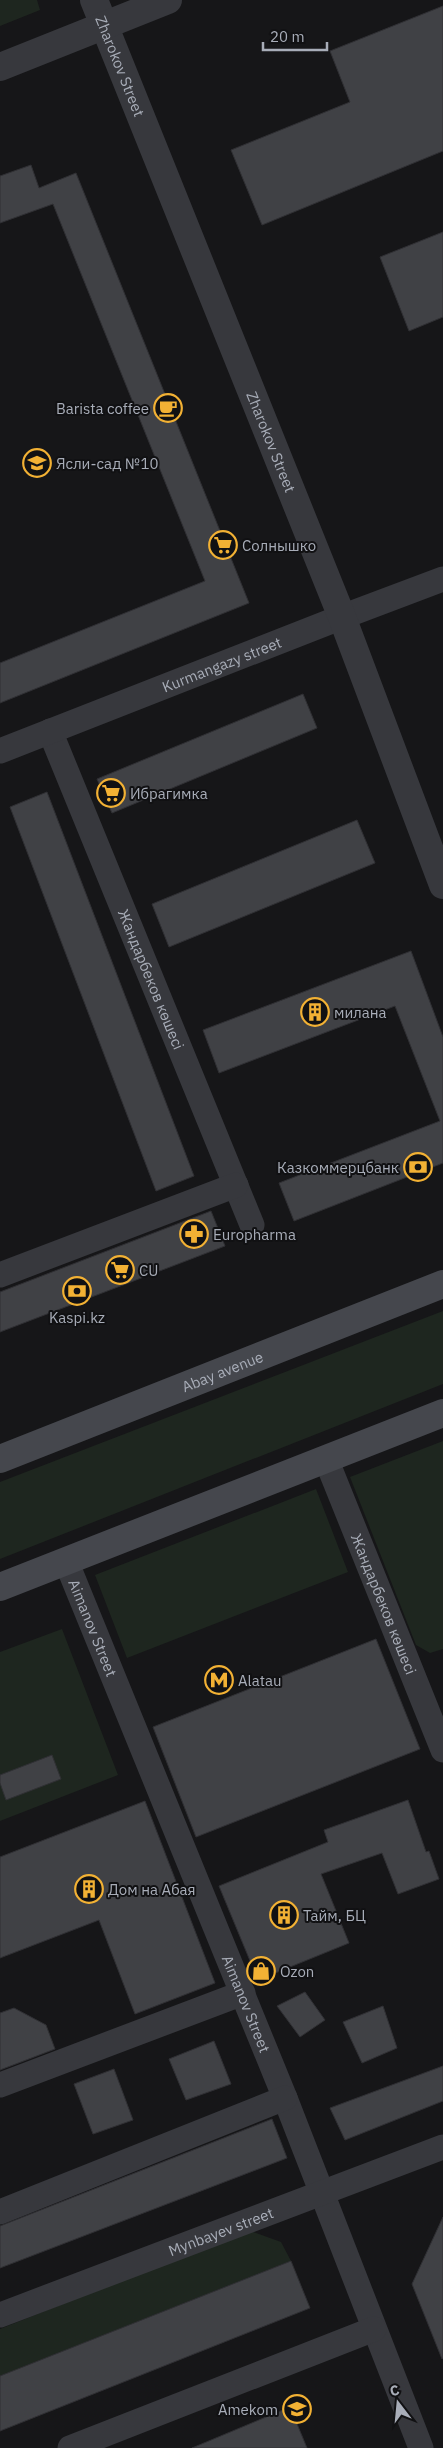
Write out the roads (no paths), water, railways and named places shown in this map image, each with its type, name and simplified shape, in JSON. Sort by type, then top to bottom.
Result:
[{"type":"main road","name":"Abay avenue","points":[[0,1459],[443,1284]]},
{"type":"main road","points":[[0,1587],[443,1413]]},
{"type":"street","name":"Zharokov Street","points":[[94,0],[342,616],[443,885]]},
{"type":"street","points":[[0,67],[168,0]]},
{"type":"street","name":"Kurmangazy street","points":[[0,751],[342,616],[443,579]]},
{"type":"street","name":"Жандарбеков көшесі","points":[[50,731],[252,1225]]},
{"type":"street","points":[[0,1275],[236,1184]]},
{"type":"street","name":"Жандарбеков көшесі","points":[[326,1459],[443,1750]]},
{"type":"street","name":"Aimanov Street","points":[[66,1561],[286,2098],[421,2448]]},
{"type":"street","points":[[0,2085],[243,1993]]},
{"type":"street","points":[[0,2212],[286,2098]]},
{"type":"street","name":"Mynbayev street","points":[[0,2315],[443,2147]]},
{"type":"street","points":[[70,2448],[374,2329]]},
{"type":"place","name":"Barista coffee","points":[[168,408]]},
{"type":"place","name":"Ясли-сад №10","points":[[37,463]]},
{"type":"place","name":"Солнышко","points":[[223,545]]},
{"type":"place","name":"Ибрагимка","points":[[111,793]]},
{"type":"place","name":"милана","points":[[315,1012]]},
{"type":"place","name":"Казкоммерцбанк","points":[[418,1167]]},
{"type":"place","name":"Europharma","points":[[194,1234]]},
{"type":"place","name":"CU","points":[[120,1270]]},
{"type":"place","name":"Kaspi.kz","points":[[77,1291]]},
{"type":"place","name":"Alatau","points":[[219,1680]]},
{"type":"place","name":"Дом на Абая","points":[[89,1889]]},
{"type":"place","name":"Тайм, БЦ","points":[[284,1915]]},
{"type":"place","name":"Ozon","points":[[261,1971]]},
{"type":"place","name":"Amekom","points":[[297,2409]]}]
